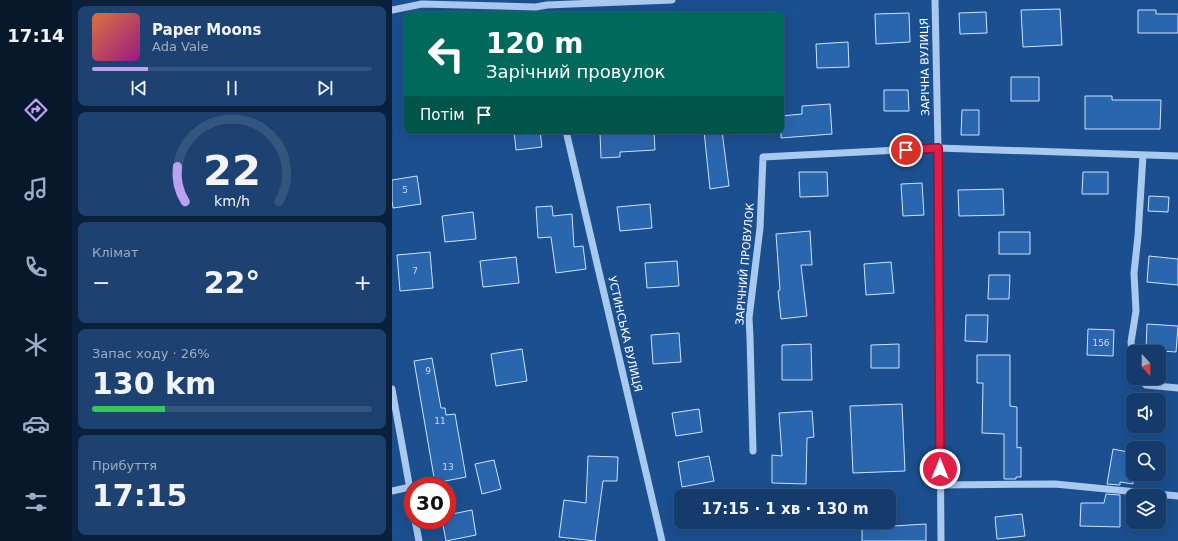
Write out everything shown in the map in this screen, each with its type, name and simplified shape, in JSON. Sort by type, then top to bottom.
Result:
[{"type":"street","points":[[392,10],[422,2],[536,7],[547,5],[672,0]]},
{"type":"street","name":"ЗАРІЧНА ВУЛИЦЯ","points":[[935,0],[938,148],[941,541]]},
{"type":"street","points":[[536,7],[537,12]]},
{"type":"street","name":"УСТИНСЬКА ВУЛИЦЯ","points":[[567,134],[662,541]]},
{"type":"street","points":[[938,148],[1178,156]]},
{"type":"street","name":"ЗАРІЧНИЙ ПРОВУЛОК","points":[[753,451],[749,318],[760,228],[763,157],[938,148]]},
{"type":"street","points":[[1131,345],[1136,311],[1134,273],[1143,155]]},
{"type":"street","points":[[1146,385],[1178,388]]},
{"type":"street","points":[[392,389],[408,477]]},
{"type":"street","points":[[940,485],[1054,484],[1178,496]]},
{"type":"street","points":[[392,490],[404,489]]},
{"type":"street","points":[[417,529],[419,541]]},
{"type":"building","points":[[1060,9],[1062,45],[1023,47],[1021,10]]},
{"type":"building","points":[[1138,10],[1156,10],[1156,14],[1178,14],[1178,33],[1138,33]]},
{"type":"building","points":[[986,12],[987,33],[960,34],[959,13]]},
{"type":"building","points":[[909,13],[910,42],[876,44],[875,14]]},
{"type":"building","points":[[848,42],[849,67],[817,68],[816,44]]},
{"type":"building","points":[[1011,77],[1039,77],[1039,101],[1011,101]]},
{"type":"building","points":[[884,90],[908,90],[909,111],[884,111]]},
{"type":"building","points":[[1085,96],[1112,96],[1112,100],[1161,100],[1160,129],[1085,129]]},
{"type":"building","points":[[830,104],[832,134],[781,138],[781,134],[784,134],[784,116],[802,114],[802,106]]},
{"type":"building","points":[[962,110],[979,110],[979,135],[961,135]]},
{"type":"building","points":[[514,134],[540,134],[542,147],[516,150]]},
{"type":"building","points":[[600,134],[654,134],[655,150],[620,152],[620,157],[601,158]]},
{"type":"building","points":[[704,134],[722,134],[729,186],[710,189]]},
{"type":"building","points":[[799,172],[827,172],[828,196],[800,197]]},
{"type":"building","points":[[1083,172],[1108,172],[1108,194],[1082,194]]},
{"type":"building","points":[[417,176],[421,204],[393,208],[392,180]]},
{"type":"building","points":[[922,183],[924,215],[903,216],[901,184]]},
{"type":"building","points":[[1003,189],[1004,215],[959,216],[958,190]]},
{"type":"building","points":[[1149,196],[1169,197],[1168,212],[1148,211]]},
{"type":"building","points":[[650,204],[652,228],[620,231],[617,207]]},
{"type":"building","points":[[552,206],[553,216],[572,214],[574,247],[583,246],[586,269],[556,273],[551,237],[538,238],[536,207]]},
{"type":"building","points":[[473,212],[476,239],[445,242],[442,216]]},
{"type":"building","points":[[810,231],[812,265],[801,265],[807,316],[781,319],[778,291],[780,290],[776,234]]},
{"type":"building","points":[[999,232],[1030,232],[1030,254],[999,254]]},
{"type":"building","points":[[430,252],[433,288],[400,291],[397,255]]},
{"type":"building","points":[[1149,256],[1178,259],[1178,285],[1147,282]]},
{"type":"building","points":[[516,257],[519,283],[483,287],[480,261]]},
{"type":"building","points":[[677,261],[679,286],[647,288],[645,263]]},
{"type":"building","points":[[891,262],[894,293],[866,295],[864,264]]},
{"type":"building","points":[[989,275],[1010,275],[1009,299],[988,299]]},
{"type":"building","points":[[966,315],[988,315],[987,342],[965,341]]},
{"type":"building","points":[[1147,324],[1178,326],[1176,352],[1166,351],[1166,345],[1146,345]]},
{"type":"building","points":[[1088,329],[1114,330],[1113,356],[1087,355]]},
{"type":"building","points":[[679,333],[681,362],[653,364],[651,335]]},
{"type":"building","points":[[811,344],[812,380],[782,380],[782,345]]},
{"type":"building","points":[[899,344],[899,368],[871,368],[871,345]]},
{"type":"building","points":[[522,349],[527,381],[496,386],[491,354]]},
{"type":"building","points":[[977,355],[1010,355],[1010,406],[1017,407],[1017,448],[1021,447],[1021,477],[1016,477],[1016,479],[1004,479],[1004,434],[982,433],[983,383],[977,383]]},
{"type":"building","points":[[432,358],[441,408],[445,408],[446,415],[455,414],[466,477],[456,479],[456,477],[434,477],[414,361]]},
{"type":"building","points":[[902,404],[905,471],[853,473],[850,406]]},
{"type":"building","points":[[699,409],[702,432],[676,436],[672,413]]},
{"type":"building","points":[[812,411],[814,437],[807,438],[806,484],[772,483],[772,455],[782,456],[779,413]]},
{"type":"building","points":[[1113,449],[1126,452],[1126,481],[1133,481],[1133,484],[1120,482],[1120,485],[1107,484]]},
{"type":"building","points":[[588,456],[618,457],[617,481],[603,481],[595,541],[559,537],[564,500],[586,503]]},
{"type":"building","points":[[709,456],[714,481],[682,487],[678,462]]},
{"type":"building","points":[[494,460],[501,489],[482,494],[475,464]]},
{"type":"building","points":[[1106,494],[1120,495],[1120,527],[1080,526],[1081,503],[1104,503]]},
{"type":"building","points":[[472,510],[476,535],[446,541],[444,529],[456,529],[456,513]]},
{"type":"building","points":[[1022,514],[1025,536],[997,539],[995,517]]},
{"type":"building","points":[[926,524],[926,541],[862,541],[862,529],[896,529],[896,526]]},
{"type":"route","points":[[906,150],[938,148],[940,469]]}]
